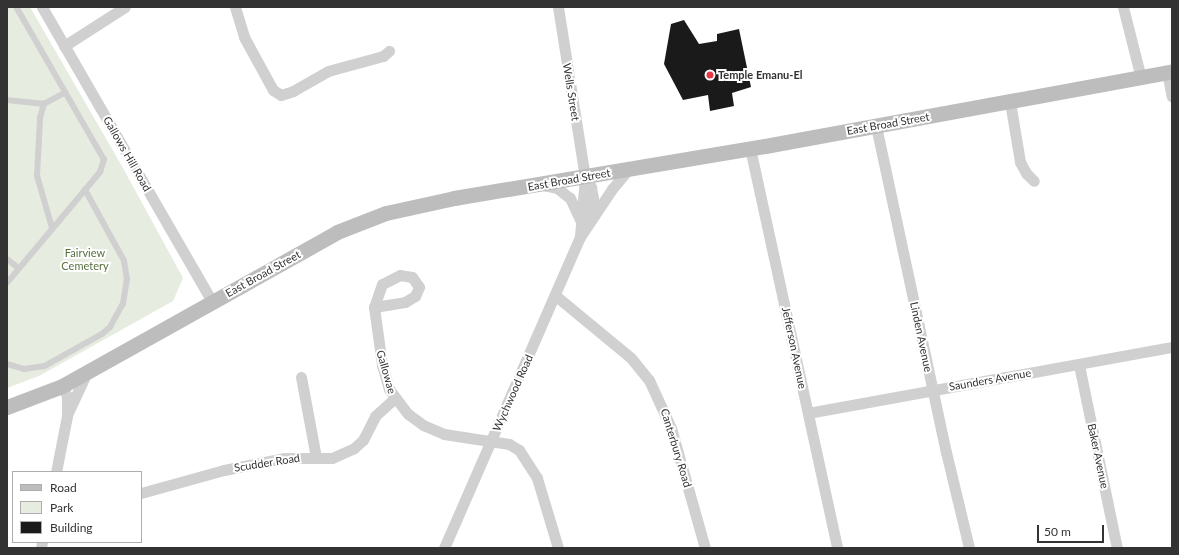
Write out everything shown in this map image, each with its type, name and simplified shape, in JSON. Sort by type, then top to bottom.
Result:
[{"type":"street","name":"Gallows Hill Road","points":[[42,7],[212,302]]},
{"type":"street","points":[[64,46],[125,7]]},
{"type":"street","points":[[234,7],[244,37],[273,90],[281,95],[293,91],[328,71],[383,56],[389,51]]},
{"type":"street","name":"Wells Street","points":[[558,7],[585,177]]},
{"type":"street","points":[[1123,7],[1140,78]]},
{"type":"street","points":[[1169,72],[1172,97]]},
{"type":"street","name":"East Broad Street","points":[[7,407],[62,386],[337,232],[369,218],[454,198],[542,185],[1010,102],[1169,72]]},
{"type":"street","points":[[1010,102],[1020,162],[1026,173],[1034,181]]},
{"type":"street","name":"Linden Avenue","points":[[876,126],[969,548]]},
{"type":"street","name":"Jefferson Avenue","points":[[750,148],[837,548]]},
{"type":"street","name":"Wychwood Road","points":[[444,548],[556,296],[585,224],[629,169]]},
{"type":"street","name":"Wychwood Road","points":[[585,177],[585,224]]},
{"type":"street","name":"Wychwood Road","points":[[542,185],[557,188],[570,198],[585,224]]},
{"type":"street","name":"Canterbury Road","points":[[556,296],[631,358],[649,380],[672,428],[705,548]]},
{"type":"street","name":"Gallowae","points":[[374,307],[382,366],[394,399],[408,414],[422,425],[444,434],[509,444],[519,450],[530,464],[537,478],[558,548]]},
{"type":"street","name":"Saunders Avenue","points":[[808,413],[1172,347]]},
{"type":"street","name":"Baker Avenue","points":[[1079,365],[1117,548]]},
{"type":"street","points":[[67,416],[87,372]]},
{"type":"street","points":[[301,377],[316,457]]},
{"type":"street","points":[[56,471],[67,416],[67,396],[62,386]]},
{"type":"street","name":"Scudder Road","points":[[142,493],[224,470],[284,458],[332,458],[354,448],[363,440],[375,416],[394,399]]},
{"type":"lane","points":[[7,283],[100,172],[104,160],[16,7]]},
{"type":"lane","points":[[7,100],[44,104],[65,92]]},
{"type":"lane","points":[[44,104],[40,118],[37,168],[52,228]]},
{"type":"lane","points":[[7,364],[24,369],[45,366],[102,334],[110,327],[123,304],[127,280],[124,261],[85,190]]},
{"type":"lane","points":[[7,259],[19,268]]},
{"type":"green space","name":"Fairview Cemetery","points":[[7,7],[30,7],[123,168],[183,278],[173,301],[39,376],[7,388]]},
{"type":"building","name":"Temple Emanu-El","points":[[684,20],[699,44],[717,41],[717,34],[739,29],[751,87],[732,93],[734,106],[710,111],[708,95],[683,100],[664,64],[671,24]]},
{"type":"place","name":"Temple Emanu-El","points":[[710,75]]}]
